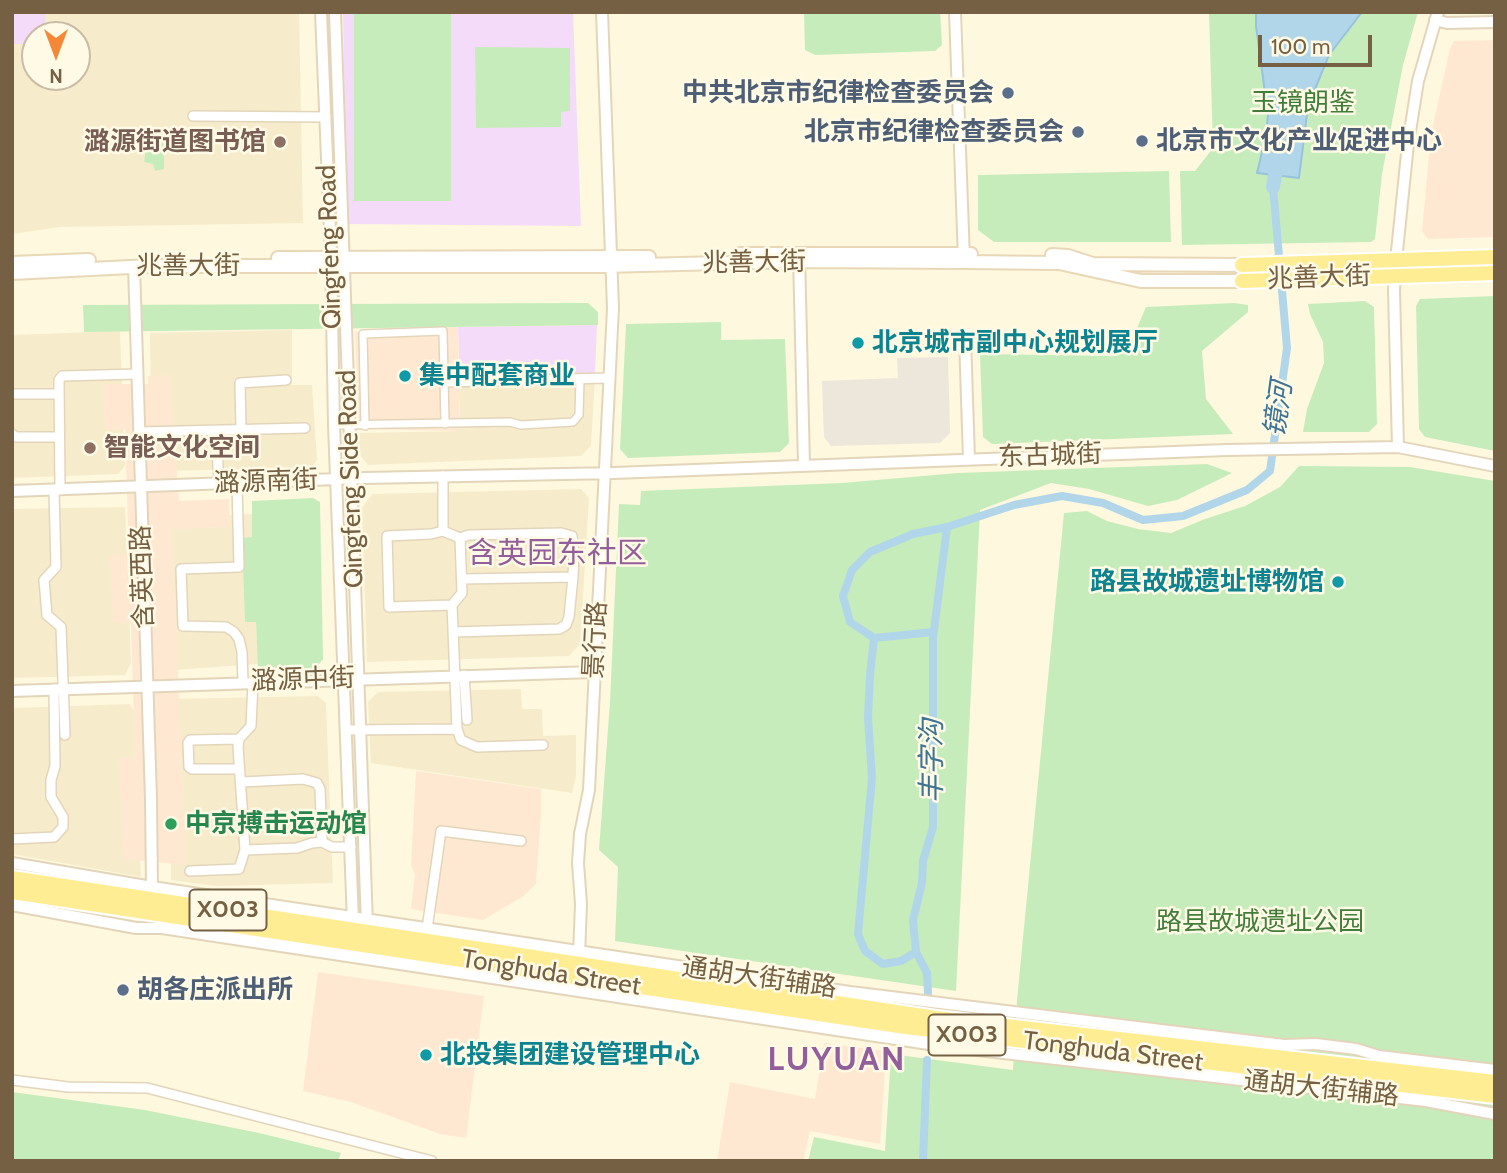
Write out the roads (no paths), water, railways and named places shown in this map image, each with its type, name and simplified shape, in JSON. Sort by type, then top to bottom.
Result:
[{"type":"main road","name":"兆善大街","points":[[12,263],[65,260],[610,261],[1068,256],[1093,264],[1311,263],[1495,273]]},
{"type":"main road","name":"兆善大街","points":[[964,258],[1059,263],[1141,281],[1242,281],[1311,279],[1495,257]]},
{"type":"main road","name":"兆善大街","points":[[12,273],[134,266],[338,261]]},
{"type":"main road","name":"X003","points":[[12,878],[360,931],[441,957]]},
{"type":"main road","name":"X003","points":[[12,892],[360,931]]},
{"type":"main road","name":"Tonghuda Street","points":[[441,957],[582,965],[936,1018],[1495,1082]]},
{"type":"main road","name":"Tonghuda Street","points":[[582,965],[942,1032],[1495,1096]]},
{"type":"street","name":"Qingfeng Road","points":[[321,12],[326,117],[338,261],[334,425],[351,846],[360,931]]},
{"type":"street","name":"Qingfeng Side Road","points":[[335,12],[338,261],[349,425],[360,730],[360,931]]},
{"type":"street","name":"景行路","points":[[582,965],[578,863],[580,834],[589,790],[613,308],[602,12]]},
{"type":"street","points":[[955,12],[964,258]]},
{"type":"street","points":[[1398,447],[1396,268],[1418,81],[1437,16],[1447,23],[1495,22]]},
{"type":"street","points":[[193,116],[326,117]]},
{"type":"street","points":[[799,257],[804,465]]},
{"type":"street","name":"含英西路","points":[[134,266],[152,887]]},
{"type":"street","points":[[365,426],[363,334],[443,331],[445,424]]},
{"type":"street","points":[[965,338],[969,459]]},
{"type":"street","points":[[12,839],[54,837],[63,827],[63,817],[51,797],[51,780],[55,766],[61,627],[47,615],[44,580],[57,567],[59,380],[62,376],[137,374]]},
{"type":"street","points":[[444,382],[609,378]]},
{"type":"street","points":[[334,425],[510,422],[522,425],[573,422],[579,415],[580,379]]},
{"type":"street","points":[[241,429],[240,383],[286,380]]},
{"type":"street","points":[[12,394],[58,394]]},
{"type":"street","points":[[139,432],[305,428]]},
{"type":"street","points":[[216,430],[219,484]]},
{"type":"street","points":[[12,434],[16,437],[59,437]]},
{"type":"street","name":"东古城街","points":[[604,473],[1227,450],[1398,447],[1495,466]]},
{"type":"street","name":"潞源南街","points":[[12,491],[604,473]]},
{"type":"street","points":[[443,476],[443,531]]},
{"type":"street","points":[[190,871],[239,869],[245,850],[242,782],[238,769],[239,739],[251,726],[248,682],[242,652],[239,639],[226,627],[183,626],[181,569],[239,567],[237,483]]},
{"type":"street","points":[[452,605],[389,607],[387,536],[443,531],[460,538],[469,535],[561,533],[572,536],[573,577],[566,625],[559,629],[453,632]]},
{"type":"street","points":[[460,538],[462,593],[452,605],[453,632],[467,720]]},
{"type":"street","points":[[462,579],[573,577]]},
{"type":"street","name":"潞源中街","points":[[12,691],[594,672]]},
{"type":"street","points":[[460,676],[457,729],[461,740],[477,747],[543,745]]},
{"type":"street","points":[[59,689],[65,735]]},
{"type":"street","points":[[347,730],[457,729]]},
{"type":"street","points":[[238,769],[192,769],[189,767],[188,743],[190,740],[239,739]]},
{"type":"street","points":[[242,782],[303,779],[317,783],[320,789],[322,842]]},
{"type":"street","points":[[427,929],[441,831],[520,841]]},
{"type":"street","points":[[245,850],[297,848],[322,842],[332,847],[351,846]]},
{"type":"street","name":"通胡大街辅路","points":[[12,863],[152,887],[360,931],[427,929],[481,938],[582,965],[1284,1045],[1317,1044],[1356,1049],[1379,1056],[1495,1070]]},
{"type":"street","name":"通胡大街辅路","points":[[12,905],[136,928],[162,928],[441,957],[942,1046],[1426,1101],[1495,1114]]},
{"type":"street","points":[[12,1080],[68,1087],[147,1088],[432,1161]]},
{"type":"water","points":[[1256,12],[1362,12],[1329,55],[1313,94],[1307,114],[1299,178],[1257,173],[1268,115]]},
{"type":"waterway","name":"镜河","points":[[1273,187],[1278,158]]},
{"type":"waterway","name":"镜河","points":[[874,638],[850,622],[843,596],[852,570],[870,552],[913,534],[947,527],[1014,505],[1062,496],[1103,503],[1143,520],[1183,516],[1247,490],[1270,471],[1287,348],[1273,187]]},
{"type":"waterway","name":"丰字沟","points":[[928,993],[927,973],[916,952],[913,920],[922,883],[923,861],[933,827],[933,638],[947,527]]},
{"type":"waterway","points":[[916,952],[901,961],[883,964],[865,951],[858,934],[872,778],[868,718],[870,675],[874,638],[933,632]]},
{"type":"waterway","name":"丰字沟","points":[[923,1161],[927,1060]]},
{"type":"place","name":"中共北京市纪律检查委员会","points":[[1008,93]]},
{"type":"place","name":"北京市纪律检查委员会","points":[[1078,132]]},
{"type":"place","name":"北京市文化产业促进中心","points":[[1142,141]]},
{"type":"place","name":"潞源街道图书馆","points":[[280,142]]},
{"type":"place","name":"北京城市副中心规划展厅","points":[[858,343]]},
{"type":"place","name":"集中配套商业","points":[[405,376]]},
{"type":"place","name":"智能文化空间","points":[[90,448]]},
{"type":"place","name":"路县故城遗址博物馆","points":[[1338,582]]},
{"type":"place","name":"中京搏击运动馆","points":[[171,824]]},
{"type":"place","name":"胡各庄派出所","points":[[123,990]]},
{"type":"place","name":"北投集团建设管理中心","points":[[426,1055]]},
{"type":"district","name":"含英园东社区","points":[[557,554]]},
{"type":"district","name":"LUYUAN","points":[[837,1060]]},
{"type":"park label","name":"玉镜朗鉴","points":[[1303,103]]},
{"type":"park label","name":"路县故城遗址公园","points":[[1260,922]]}]
